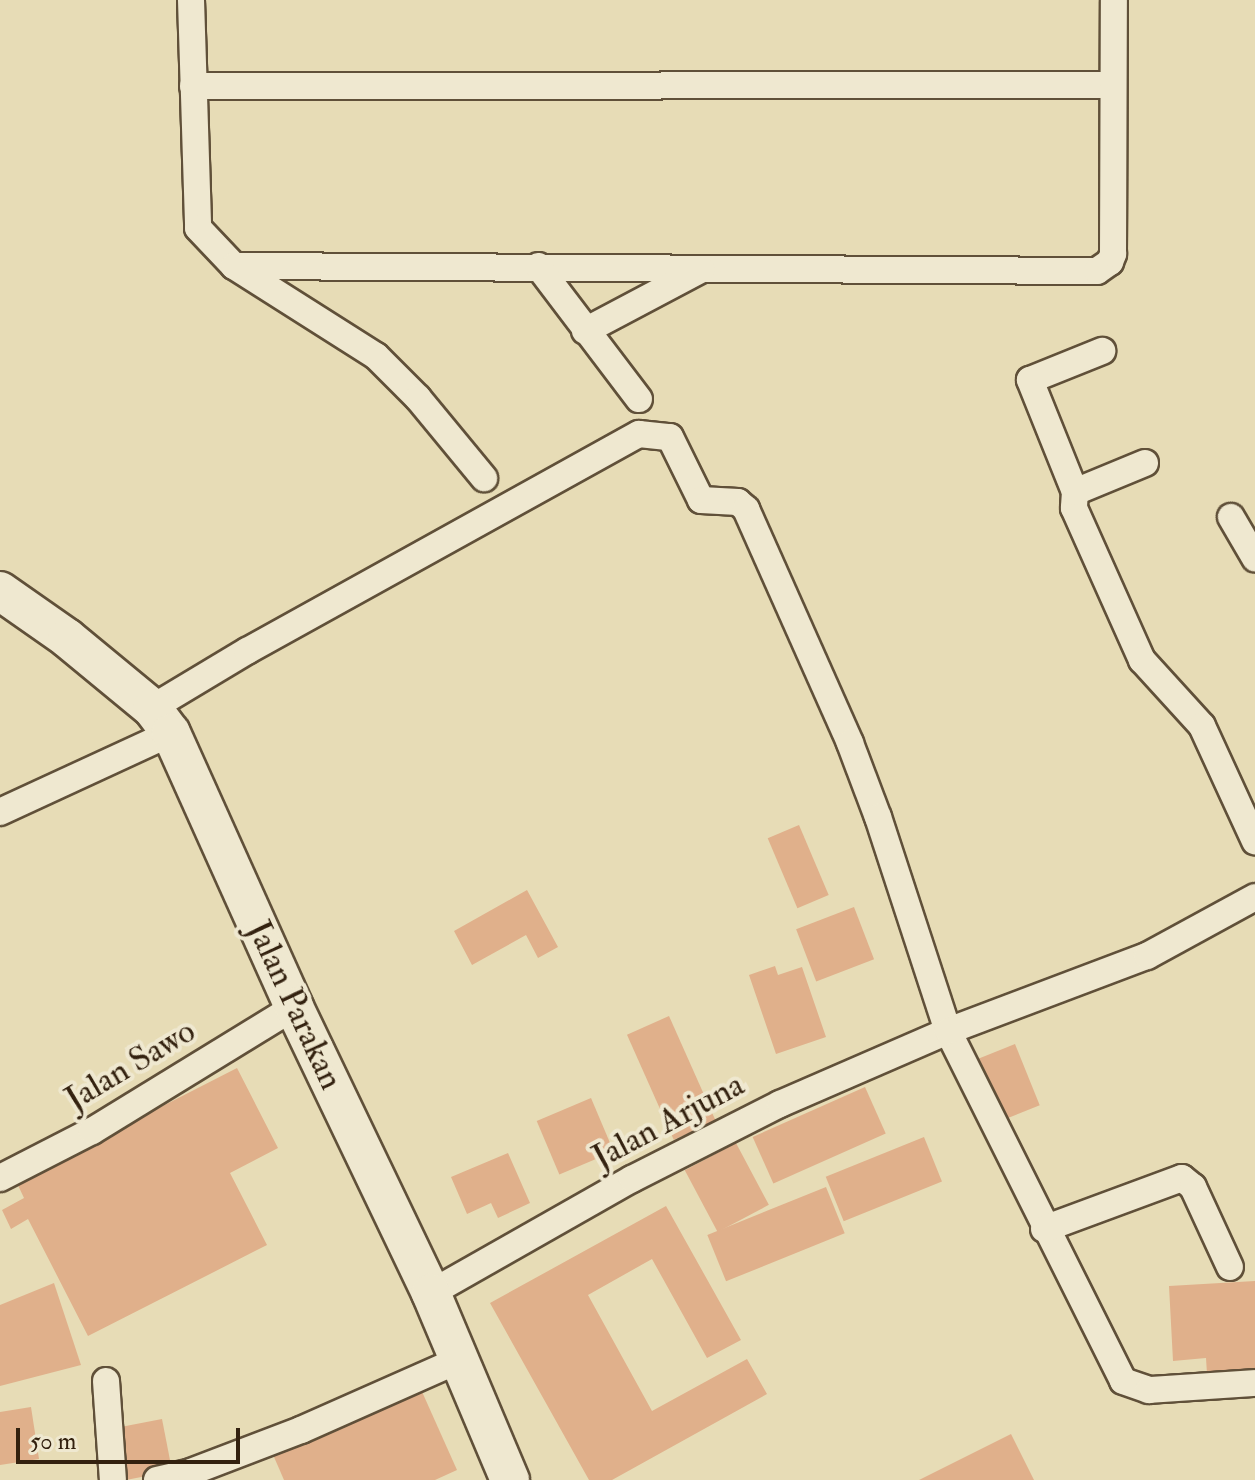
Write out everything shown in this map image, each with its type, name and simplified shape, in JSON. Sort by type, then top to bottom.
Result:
[{"type":"street","points":[[191,0],[195,221],[202,235],[234,266],[376,356],[418,398],[484,478]]},
{"type":"street","points":[[234,266],[1097,271],[1110,262],[1113,254],[1114,0]]},
{"type":"street","points":[[193,86],[1112,85]]},
{"type":"street","points":[[538,266],[639,399]]},
{"type":"street","points":[[585,331],[705,267]]},
{"type":"street","points":[[1102,351],[1030,380],[1075,492],[1074,508],[1142,660],[1202,726],[1255,841]]},
{"type":"street","points":[[0,812],[162,720],[247,651],[639,434],[670,437],[701,500],[738,502],[746,509],[850,743],[878,817],[948,1031],[1044,1229],[1123,1381],[1149,1390],[1255,1383]]},
{"type":"street","points":[[1075,492],[1145,463]]},
{"type":"street","points":[[1231,517],[1255,558]]},
{"type":"street","name":"Jalan Parakan","points":[[0,591],[67,638],[162,720],[294,1007],[431,1293],[510,1480]]},
{"type":"street","name":"Jalan Arjuna","points":[[431,1293],[713,1136],[948,1031],[1147,956],[1255,897]]},
{"type":"street","name":"Jalan Sawo","points":[[0,1178],[105,1124],[294,1007]]},
{"type":"street","points":[[1044,1229],[1182,1178],[1193,1187],[1230,1267]]},
{"type":"street","points":[[157,1480],[191,1472],[301,1430],[459,1360]]},
{"type":"street","points":[[106,1381],[113,1480]]},
{"type":"building","points":[[799,825],[829,895],[797,908],[768,838]]},
{"type":"building","points":[[527,890],[558,947],[538,958],[526,935],[472,965],[454,931]]},
{"type":"building","points":[[854,907],[874,959],[816,981],[796,929]]},
{"type":"building","points":[[775,966],[778,975],[802,967],[826,1037],[776,1054],[749,975]]},
{"type":"building","points":[[669,1016],[716,1121],[674,1140],[627,1035]]},
{"type":"building","points":[[1015,1044],[1040,1105],[992,1124],[968,1063]]},
{"type":"building","points":[[237,1068],[278,1148],[230,1173],[267,1245],[88,1336],[28,1219],[11,1229],[2,1210],[24,1198],[16,1181]]},
{"type":"building","points":[[865,1087],[886,1134],[773,1184],[753,1137]]},
{"type":"building","points":[[591,1098],[614,1151],[559,1174],[537,1121]]},
{"type":"building","points":[[924,1137],[942,1182],[844,1221],[826,1177]]},
{"type":"building","points":[[736,1143],[769,1205],[718,1232],[685,1170]]},
{"type":"building","points":[[508,1153],[530,1203],[498,1218],[491,1203],[467,1214],[451,1177]]},
{"type":"building","points":[[826,1187],[845,1233],[726,1281],[707,1235]]},
{"type":"building","points":[[666,1206],[741,1340],[707,1358],[652,1259],[588,1295],[652,1411],[747,1359],[767,1394],[612,1480],[589,1480],[490,1303]]},
{"type":"building","points":[[1255,1281],[1255,1371],[1207,1374],[1206,1358],[1173,1361],[1169,1286]]},
{"type":"building","points":[[54,1283],[81,1365],[0,1386],[0,1305]]},
{"type":"building","points":[[419,1385],[457,1470],[435,1480],[284,1480],[271,1450]]},
{"type":"building","points":[[31,1407],[39,1459],[0,1465],[0,1412]]},
{"type":"building","points":[[162,1419],[172,1471],[119,1480],[109,1429]]},
{"type":"building","points":[[1011,1434],[1034,1480],[919,1480]]}]
